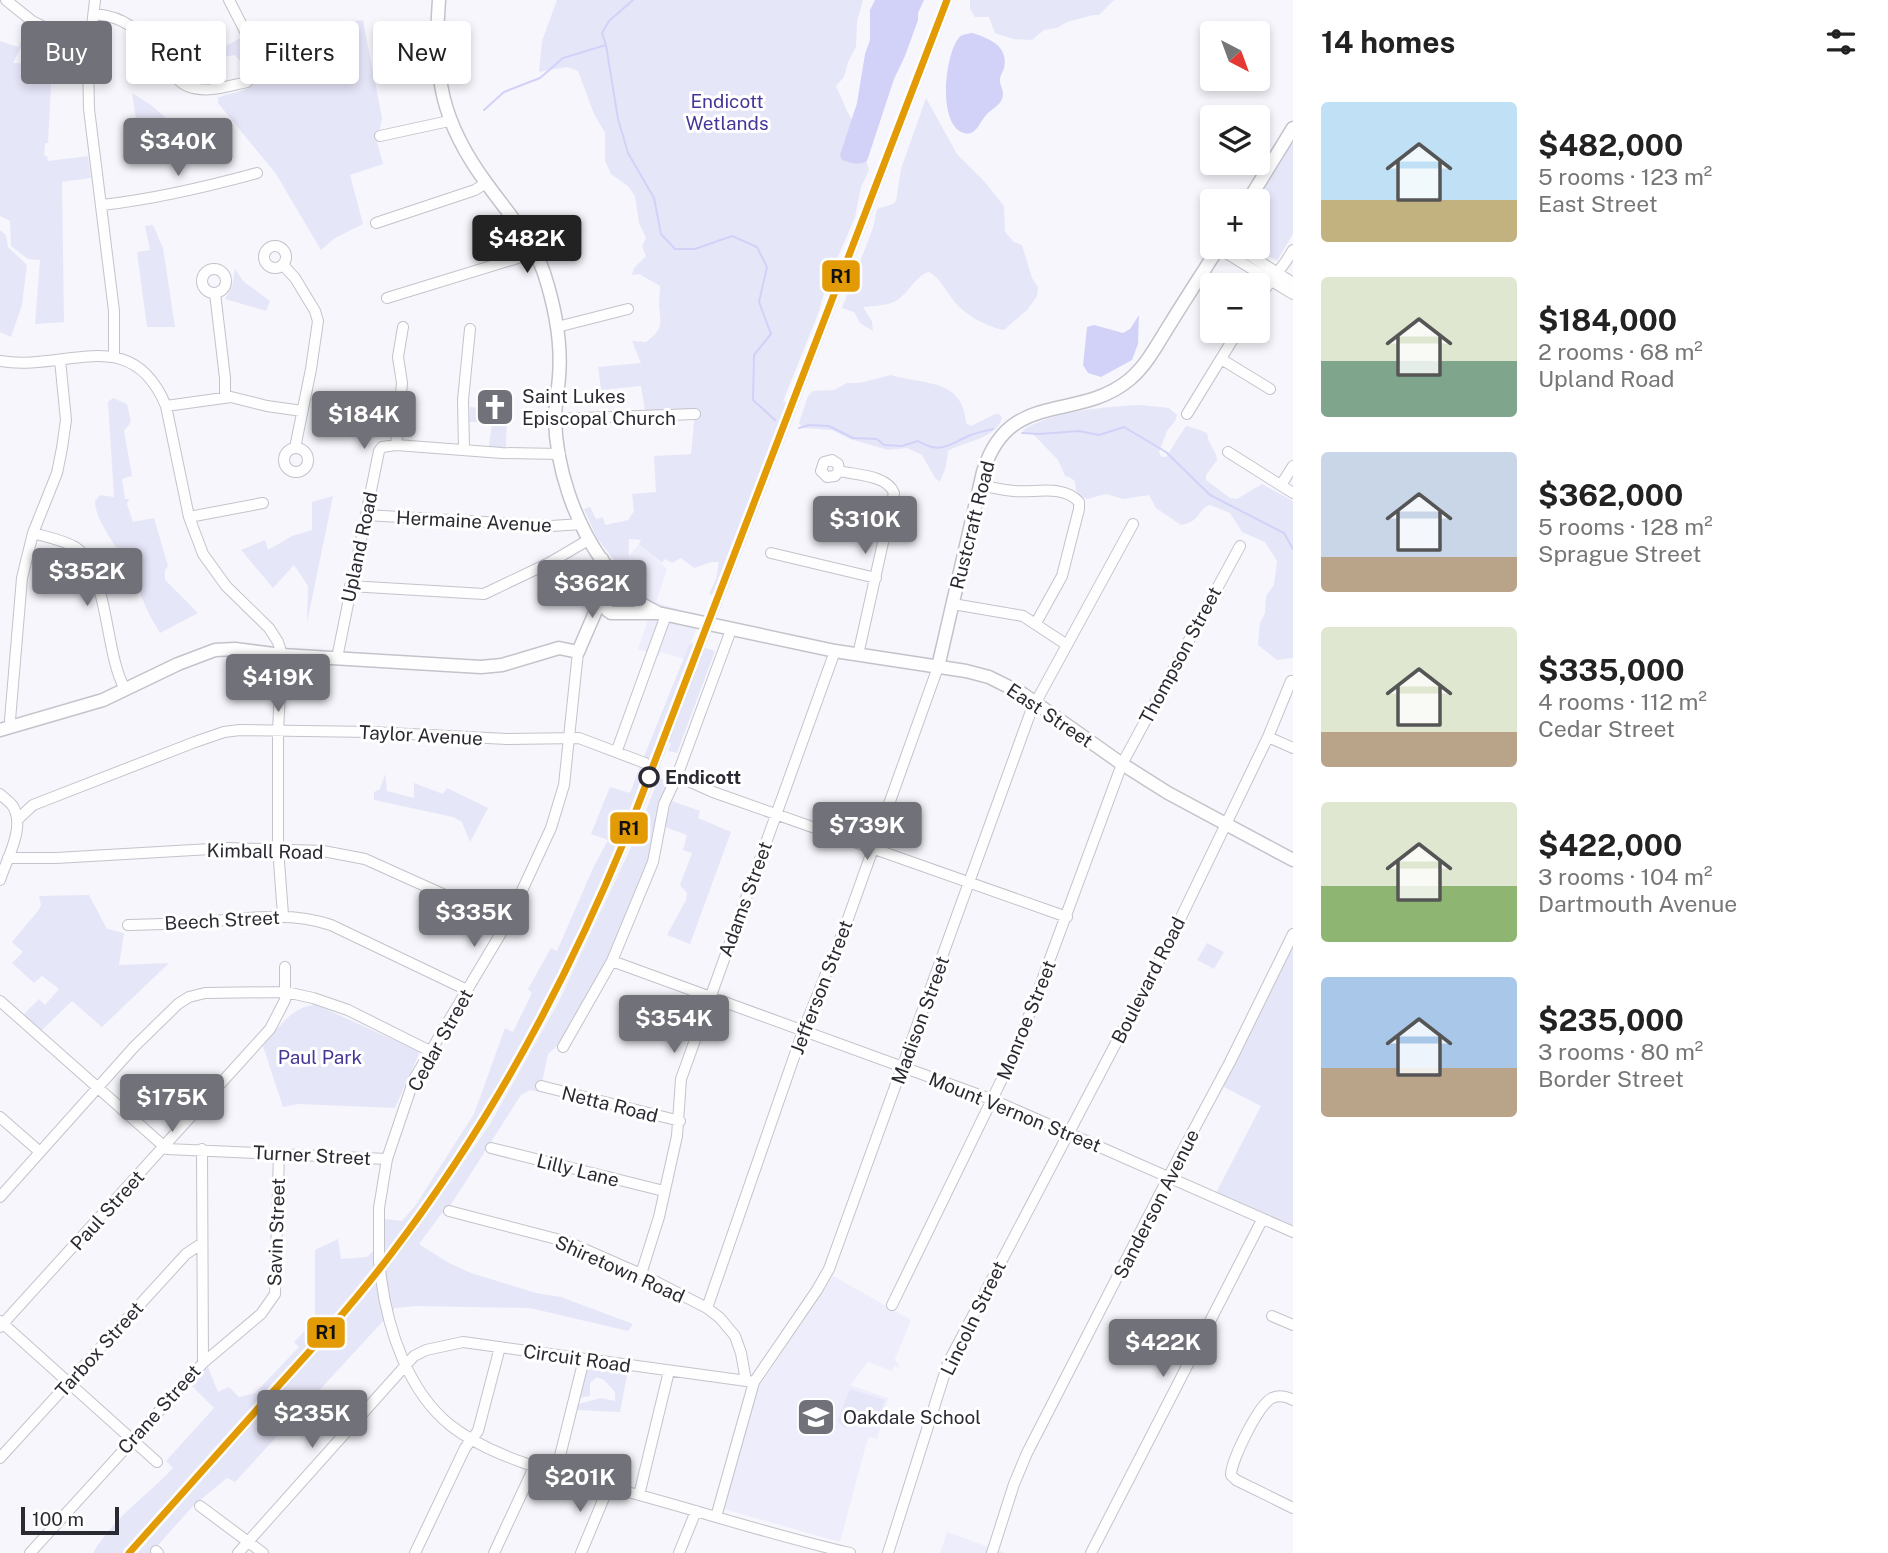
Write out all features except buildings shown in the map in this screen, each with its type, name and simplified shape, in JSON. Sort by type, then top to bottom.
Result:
[{"type":"main road","name":"East Street","points":[[439,0],[436,32],[439,69],[442,97],[449,121],[486,183],[527,237],[545,277],[557,327],[559,376],[555,419],[564,476],[582,524],[602,559],[636,600],[662,614]]},
{"type":"main road","points":[[1255,189],[1293,128]]},
{"type":"main road","name":"Rustcraft Road","points":[[938,667],[990,452],[1014,424],[1042,411],[1102,395],[1134,376],[1211,259]]},
{"type":"main road","points":[[602,559],[602,606],[617,613]]},
{"type":"main road","points":[[6,728],[103,700],[178,664],[215,650],[235,649],[282,655],[481,667],[502,665],[559,648],[578,652],[601,596],[610,584],[627,589],[631,601],[617,613],[603,616],[590,625]]},
{"type":"main road","name":"East Street","points":[[617,613],[662,614],[835,651],[989,677],[1035,702],[1122,764],[1225,825],[1293,860]]},
{"type":"street","points":[[6,0],[32,21]]},
{"type":"street","points":[[93,21],[95,0]]},
{"type":"street","points":[[229,0],[240,21]]},
{"type":"street","points":[[94,14],[114,16],[127,22],[185,85],[214,89],[240,83]]},
{"type":"street","points":[[89,84],[89,109],[114,311],[114,356]]},
{"type":"street","points":[[380,136],[449,121]]},
{"type":"street","points":[[102,205],[142,201],[198,190],[257,173]]},
{"type":"street","points":[[376,223],[475,190],[486,183]]},
{"type":"street","points":[[1270,282],[1293,250]]},
{"type":"street","points":[[387,298],[534,253]]},
{"type":"street","points":[[1241,259],[1274,277],[1293,283]]},
{"type":"street","points":[[1252,259],[1293,294]]},
{"type":"street","points":[[283,265],[295,278],[318,321],[295,448]]},
{"type":"street","points":[[215,293],[225,397]]},
{"type":"street","points":[[557,327],[628,309]]},
{"type":"street","points":[[403,327],[398,357],[402,383],[396,446],[560,454]]},
{"type":"street","points":[[464,449],[463,400],[470,329]]},
{"type":"street","points":[[1187,414],[1231,343]]},
{"type":"street","points":[[0,360],[17,363],[94,355],[114,356],[134,365],[158,387],[166,406],[189,517],[203,554],[226,586],[269,628],[282,655],[278,730],[278,848],[283,915]]},
{"type":"street","points":[[1221,359],[1270,388]]},
{"type":"street","points":[[6,728],[10,720],[22,578],[33,533],[51,491],[62,448],[66,420],[60,360]]},
{"type":"street","points":[[166,406],[225,397],[267,407],[302,411]]},
{"type":"street","points":[[555,419],[695,414]]},
{"type":"street","name":"Upland Road","points":[[337,658],[379,451],[382,447],[396,446]]},
{"type":"street","points":[[1228,452],[1293,494]]},
{"type":"street","points":[[1281,485],[1293,466]]},
{"type":"street","points":[[839,471],[884,481],[894,493],[858,655]]},
{"type":"street","points":[[980,485],[1016,491],[1061,492],[1073,496],[1079,502],[1062,576],[1036,623]]},
{"type":"street","points":[[189,517],[262,503]]},
{"type":"street","name":"Hermaine Avenue","points":[[366,515],[551,526],[582,524]]},
{"type":"street","name":"Madison Street","points":[[716,1517],[750,1382],[829,1269],[1035,702],[1133,524]]},
{"type":"street","points":[[33,533],[75,547],[93,568],[115,666],[125,689]]},
{"type":"street","points":[[351,586],[484,594],[549,563],[590,539]]},
{"type":"street","name":"Thompson Street","points":[[1122,764],[1240,546]]},
{"type":"street","points":[[771,553],[876,578]]},
{"type":"street","points":[[953,604],[1015,614],[1036,623],[1066,645]]},
{"type":"street","points":[[617,750],[662,614]]},
{"type":"street","points":[[563,1047],[612,961],[653,862],[664,804],[731,630]]},
{"type":"street","name":"Adams Street","points":[[641,1274],[659,1217],[680,1121],[681,1079],[835,651]]},
{"type":"street","name":"Cedar Street","points":[[578,652],[564,785],[551,828],[507,923],[414,1079],[387,1159],[379,1208],[379,1261],[390,1322],[406,1364],[432,1407],[449,1424],[472,1440],[506,1456],[608,1488],[825,1550],[850,1553]]},
{"type":"street","name":"Jefferson Street","points":[[707,1308],[803,1031],[845,927],[938,667]]},
{"type":"street","name":"Boulevard Road","points":[[1068,1133],[1170,940],[1268,737],[1291,681]]},
{"type":"street","name":"Taylor Avenue","points":[[17,820],[33,805],[224,733],[240,730],[508,738],[570,737],[617,750],[645,762]]},
{"type":"street","points":[[1268,737],[1293,748]]},
{"type":"street","name":"Monroe Street","points":[[892,1305],[1017,1048],[1122,764]]},
{"type":"street","points":[[677,776],[713,792],[1067,917]]},
{"type":"street","points":[[0,794],[12,805],[17,820],[16,832],[0,880]]},
{"type":"street","name":"Taylor Avenue","points":[[12,805],[33,805]]},
{"type":"street","name":"Kimball Road","points":[[8,858],[56,858],[228,848],[323,851],[365,859],[507,923]]},
{"type":"street","name":"Beech Street","points":[[128,925],[283,915],[314,919],[467,990]]},
{"type":"street","name":"Sanderson Avenue","points":[[992,1553],[1013,1484],[1027,1453],[1230,1062],[1293,934]]},
{"type":"street","name":"Mount Vernon Street","points":[[612,961],[993,1100],[1293,1232]]},
{"type":"street","points":[[285,967],[286,992]]},
{"type":"street","points":[[0,1197],[134,1047],[178,1004],[189,997],[205,993],[286,992],[313,998],[348,1010],[430,1051]]},
{"type":"street","name":"Paul Street","points":[[1,1324],[270,1029],[279,1014],[286,992]]},
{"type":"street","points":[[0,1001],[163,1147]]},
{"type":"street","name":"Netta Road","points":[[541,1086],[680,1121]]},
{"type":"street","points":[[0,1116],[40,1152]]},
{"type":"street","name":"Lincoln Street","points":[[888,1553],[948,1363],[1068,1133]]},
{"type":"street","name":"Turner Street","points":[[163,1147],[387,1159]]},
{"type":"street","name":"Lilly Lane","points":[[491,1148],[664,1191]]},
{"type":"street","name":"Crane Street","points":[[30,1553],[203,1363],[202,1149]]},
{"type":"street","name":"Savin Street","points":[[203,1363],[261,1314],[275,1294],[279,1153]]},
{"type":"street","name":"Shiretown Road","points":[[449,1210],[568,1242],[641,1274],[707,1308],[720,1318],[735,1336],[750,1382]]},
{"type":"street","points":[[1091,1553],[1262,1220]]},
{"type":"street","name":"Tarbox Street","points":[[0,1458],[186,1254],[201,1244]]},
{"type":"street","points":[[1272,1315],[1293,1325]]},
{"type":"street","points":[[1,1324],[70,1381],[157,1462]]},
{"type":"street","name":"Circuit Road","points":[[406,1364],[426,1350],[452,1343],[500,1347],[750,1382]]},
{"type":"street","points":[[415,1553],[465,1448],[481,1422],[500,1347]]},
{"type":"street","points":[[556,1472],[584,1359]]},
{"type":"street","points":[[238,1553],[372,1406],[406,1364]]},
{"type":"street","points":[[639,1495],[669,1371]]},
{"type":"street","points":[[1293,1400],[1280,1396],[1264,1404],[1236,1455],[1231,1471],[1236,1480],[1293,1508]]},
{"type":"street","points":[[494,1553],[535,1465]]},
{"type":"street","points":[[581,1553],[608,1488]]},
{"type":"street","points":[[200,1506],[263,1553]]},
{"type":"street","points":[[679,1553],[696,1511]]},
{"type":"shaded area","points":[[639,544],[667,569],[656,602],[701,617],[684,659],[661,652],[659,656],[638,649],[648,620],[645,599],[637,594],[628,578],[627,558]]},
{"type":"shaded area","name":"Oakdale School","points":[[833,1276],[911,1320],[895,1359],[900,1368],[894,1366],[892,1371],[868,1362],[850,1385],[888,1398],[877,1439],[868,1437],[840,1542],[724,1509],[755,1393]]},
{"type":"shaded area","points":[[947,1532],[1005,1553],[940,1553]]},
{"type":"green space","name":"Endicott Wetlands","points":[[557,0],[863,0],[857,22],[856,47],[844,77],[836,86],[856,126],[869,170],[861,187],[855,217],[828,280],[818,314],[783,401],[789,404],[714,596],[709,594],[716,579],[719,562],[694,568],[681,558],[672,563],[665,559],[662,563],[639,544],[641,540],[629,539],[628,578],[597,538],[584,509],[590,507],[596,519],[603,517],[605,525],[628,520],[634,511],[632,494],[656,492],[654,456],[691,454],[695,411],[645,411],[641,386],[601,390],[598,367],[641,363],[632,341],[646,342],[658,330],[660,286],[639,274],[632,275],[634,268],[646,256],[642,246],[646,238],[639,223],[635,196],[628,186],[611,174],[605,161],[605,133],[594,114],[578,71],[567,67],[539,72],[542,41]]},
{"type":"green space","points":[[970,0],[1114,0],[1099,15],[1044,30],[1032,40],[1013,39],[995,33],[989,17],[975,17],[970,9]]},
{"type":"green space","points":[[363,20],[373,84],[375,84],[382,118],[377,142],[383,164],[350,175],[363,224],[335,238],[321,250],[276,174],[218,103],[218,98],[252,84],[359,84],[359,21],[354,21]]},
{"type":"green space","points":[[240,38],[240,61],[235,55],[226,56],[226,46]]},
{"type":"green space","points":[[0,41],[18,47],[21,41],[13,63],[21,63],[21,84],[51,84],[48,143],[45,143],[44,156],[47,156],[48,161],[88,156],[91,178],[62,182],[64,322],[35,324],[40,260],[28,259],[11,246],[10,221],[0,216]]},
{"type":"green space","points":[[132,93],[151,105],[183,133],[139,139]]},
{"type":"green space","points":[[926,98],[957,154],[1004,206],[1005,232],[1014,242],[1022,245],[1032,278],[1038,287],[1037,296],[1027,310],[1004,330],[989,326],[968,314],[929,272],[920,277],[896,301],[863,307],[872,321],[873,331],[860,323],[854,312],[842,308],[873,228],[877,209],[896,201],[901,169]]},
{"type":"green space","points":[[1293,142],[1293,234],[1277,261],[1270,257],[1270,189],[1263,189]]},
{"type":"green space","points":[[153,225],[163,248],[175,327],[147,327],[137,252],[150,250],[145,226]]},
{"type":"green space","points":[[0,230],[6,235],[8,247],[27,265],[22,305],[11,337],[0,332]]},
{"type":"green space","points":[[235,269],[244,282],[270,301],[266,311],[225,299],[232,286]]},
{"type":"green space","points":[[891,375],[940,386],[950,391],[958,398],[966,423],[971,426],[995,414],[1002,418],[999,425],[987,435],[948,451],[940,482],[922,455],[907,448],[888,450],[850,439],[832,430],[803,428],[799,423],[808,396],[813,391],[834,390],[847,383],[859,383]]},
{"type":"green space","points":[[113,398],[127,404],[131,422],[124,431],[132,476],[122,479],[133,522],[154,518],[168,566],[165,580],[198,613],[160,633],[128,565],[104,528],[96,510],[95,501],[100,495],[114,497],[108,402]]},
{"type":"green space","points":[[1140,405],[1169,408],[1177,415],[1159,452],[1161,457],[1166,457],[1186,426],[1193,428],[1207,433],[1217,460],[1206,475],[1206,480],[1230,498],[1237,499],[1262,484],[1293,501],[1293,658],[1277,660],[1258,645],[1266,596],[1274,585],[1277,561],[1265,542],[1242,532],[1230,513],[1210,505],[1192,521],[1181,525],[1156,508],[1149,495],[1123,499],[1106,494],[1087,499],[1078,495],[1074,481],[1065,476],[1058,460],[1034,435],[1022,431],[1033,424],[1062,415]]},
{"type":"green space","points":[[470,407],[507,410],[506,447],[489,447],[492,422],[469,422]]},
{"type":"green space","points":[[333,496],[307,623],[308,586],[294,565],[273,588],[241,550],[265,540],[268,550],[292,536],[312,530],[312,502]]},
{"type":"green space","points":[[616,588],[623,591],[626,598],[623,605],[616,608],[609,605],[606,598],[609,591]]},
{"type":"green space","points":[[690,643],[715,651],[677,753],[668,751],[671,743],[659,739],[649,762],[644,760],[645,754]]},
{"type":"green space","points":[[640,767],[645,769],[619,840],[622,841],[548,1000],[498,1090],[421,1209],[428,1214],[490,1124],[559,1001],[632,845],[659,778],[672,783],[648,861],[608,958],[559,1044],[548,1054],[540,1092],[530,1090],[521,1095],[450,1206],[419,1244],[471,1273],[536,1293],[561,1297],[633,1324],[628,1331],[530,1308],[395,1308],[235,1482],[227,1478],[193,1506],[151,1553],[93,1553],[110,1529],[173,1468],[166,1461],[214,1408],[191,1385],[208,1367],[218,1392],[229,1387],[239,1397],[255,1393],[299,1347],[294,1342],[313,1322],[315,1315],[315,1250],[338,1239],[341,1259],[367,1257],[385,1240],[385,1219],[402,1221],[415,1206],[474,1114],[505,1028],[513,1032],[532,993],[528,989],[551,948],[557,951],[608,840],[591,834],[610,787],[630,793]]},
{"type":"green space","points":[[385,774],[387,791],[414,798],[414,783],[443,794],[447,788],[488,808],[470,842],[462,822],[453,817],[374,800],[374,792],[380,789]]},
{"type":"green space","points":[[672,801],[700,811],[698,818],[731,832],[690,944],[667,935],[686,900],[687,893],[680,885],[692,853],[683,850],[687,835],[665,827]]},
{"type":"green space","points":[[89,895],[107,929],[124,933],[119,965],[169,963],[102,1027],[72,1001],[41,1031],[23,1015],[39,999],[45,1005],[59,989],[42,976],[34,983],[12,963],[23,952],[12,942],[38,911],[41,905],[39,896]]},
{"type":"green space","points":[[1207,943],[1224,952],[1214,969],[1197,960]]},
{"type":"green space","points":[[1293,943],[1293,1227],[1216,1193],[1261,1106],[1222,1086]]},
{"type":"green space","name":"Paul Park","points":[[317,1005],[418,1051],[395,1108],[298,1104],[283,1107],[263,1046],[293,1013]]},
{"type":"green space","points":[[588,1365],[628,1370],[620,1412],[577,1410],[578,1404],[601,1398],[615,1401],[615,1392],[604,1380],[597,1377],[590,1383],[590,1396],[579,1398]]},
{"type":"green space","points":[[850,1389],[885,1400],[880,1414],[860,1410],[862,1418],[854,1427],[845,1428],[837,1421]]},
{"type":"water","points":[[875,0],[924,0],[867,161],[854,164],[842,160],[840,155],[857,103],[870,40],[870,10]]},
{"type":"water","points":[[972,33],[996,44],[1005,60],[1000,78],[1003,94],[1001,101],[975,131],[968,134],[955,127],[950,117],[946,89],[953,48],[961,36]]},
{"type":"water","points":[[1139,315],[1138,344],[1132,360],[1101,377],[1088,373],[1083,365],[1087,327],[1094,325],[1123,333],[1130,329]]},
{"type":"waterway","points":[[606,45],[602,33],[609,21],[633,0]]},
{"type":"waterway","points":[[484,110],[504,92],[540,78],[563,58],[606,45],[618,119],[628,153],[654,198],[661,234],[675,249],[695,249],[732,236],[757,247],[767,267],[759,302],[771,334],[754,355],[753,400],[775,420]]},
{"type":"waterway","points":[[799,428],[810,425],[829,426],[853,438],[877,439],[884,445],[902,446],[918,441],[939,448],[993,429]]},
{"type":"waterway","points":[[1022,433],[1079,431],[1099,435],[1124,427],[1166,452],[1210,495],[1284,533],[1293,549]]},
{"type":"railway","points":[[133,1553],[338,1325],[395,1255],[464,1157],[496,1106],[554,1001],[630,837],[951,0]]},
{"type":"transit line","name":"R1","points":[[129,1553],[332,1326],[391,1254],[492,1106],[550,1002],[625,839],[947,0]]},
{"type":"place","name":"Saint Lukes Episcopal Church","points":[[495,407]]},
{"type":"place","name":"Endicott","points":[[649,777]]},
{"type":"place","name":"Oakdale School","points":[[816,1417]]}]
